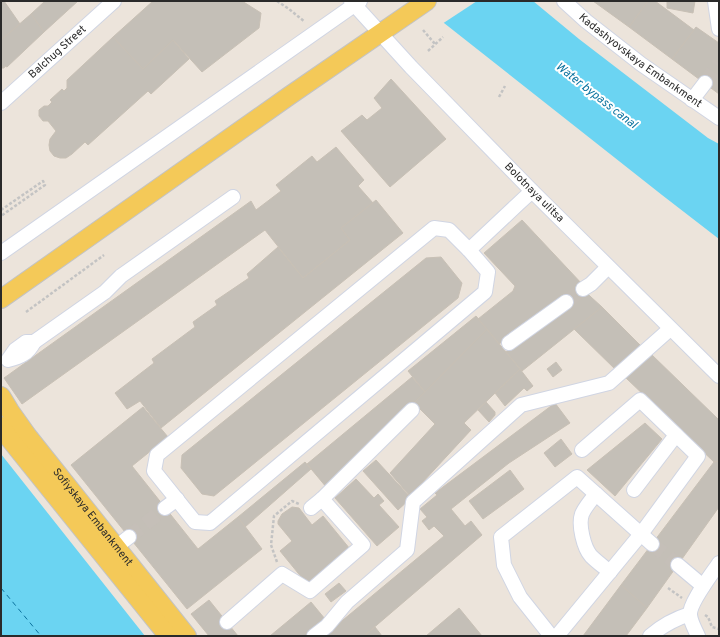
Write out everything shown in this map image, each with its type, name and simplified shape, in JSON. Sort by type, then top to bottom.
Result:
[{"type":"main road","points":[[3,298],[282,100],[422,4]]},
{"type":"main road","name":"Sofiyskaya Embankment","points":[[1,396],[10,412],[27,435],[123,542],[187,636]]},
{"type":"main road","name":"Sofiyskaya Embankment","points":[[1,426],[8,437],[168,636]]},
{"type":"street","name":"Balchug Street","points":[[1,103],[114,1]]},
{"type":"street","points":[[715,1],[719,29]]},
{"type":"street","points":[[1,253],[355,2]]},
{"type":"street","name":"Bolotnaya ulitsa","points":[[355,2],[411,67],[532,191],[719,376]]},
{"type":"street","name":"Kadashyovskaya Embankment","points":[[569,5],[641,64],[719,118]]},
{"type":"street","points":[[692,100],[705,83]]},
{"type":"street","points":[[469,250],[532,191]]},
{"type":"street","points":[[4,363],[20,357],[31,349],[34,342],[105,292],[121,276],[232,197]]},
{"type":"street","points":[[434,228],[449,230],[469,250],[488,272],[485,292],[210,523],[195,522],[154,471],[157,455],[434,228]]},
{"type":"street","points":[[583,289],[591,284],[608,267]]},
{"type":"street","points":[[509,343],[566,302]]},
{"type":"street","points":[[314,636],[327,626],[347,602],[408,550],[413,502],[521,404],[609,383],[670,329]]},
{"type":"street","points":[[557,636],[642,534],[698,456],[640,400],[582,450]]},
{"type":"street","points":[[311,508],[322,499],[412,410]]},
{"type":"street","points":[[634,490],[676,435]]},
{"type":"street","points":[[551,636],[520,597],[504,565],[501,537],[577,477],[652,544]]},
{"type":"street","points":[[596,494],[582,515],[581,528],[584,542],[590,555],[610,572]]},
{"type":"street","points":[[165,508],[177,499]]},
{"type":"street","points":[[227,622],[282,574],[310,591],[363,546],[322,499]]},
{"type":"street","points":[[698,636],[690,614],[692,606],[703,586],[719,563]]},
{"type":"street","points":[[678,565],[703,586]]},
{"type":"street","points":[[650,636],[674,619],[690,614]]},
{"type":"path","points":[[276,1],[289,9],[306,24]]},
{"type":"path","points":[[423,30],[435,44]]},
{"type":"path","points":[[428,51],[443,37]]},
{"type":"path","points":[[499,97],[505,86]]},
{"type":"path","points":[[1,210],[43,181],[46,185],[1,216]]},
{"type":"path","points":[[26,312],[104,255]]},
{"type":"path","points":[[282,574],[271,545],[274,516],[292,501],[311,508]]},
{"type":"path","points":[[708,617],[712,627],[719,629]]},
{"type":"water","name":"Water bypass canal","points":[[418,1],[533,1],[579,39],[708,138],[719,144],[719,239],[444,23]]},
{"type":"water","points":[[1,454],[145,636],[1,636]]},
{"type":"pier","points":[[416,1],[477,1],[442,24]]},
{"type":"building","points":[[1,1],[4,1],[20,24],[1,40]]},
{"type":"building","points":[[45,1],[78,1],[44,32],[31,14]]},
{"type":"building","points":[[153,1],[242,1],[261,13],[259,28],[202,72],[173,40],[143,69],[113,37]]},
{"type":"building","points":[[593,1],[648,1],[629,27]]},
{"type":"building","points":[[648,1],[655,1],[694,30],[672,59],[629,27]]},
{"type":"building","points":[[667,1],[695,1],[693,13],[667,8]]},
{"type":"building","points":[[31,14],[44,32],[7,67],[5,66],[4,68],[1,68],[1,40]]},
{"type":"building","points":[[696,27],[719,43],[719,94],[672,59]]},
{"type":"building","points":[[113,37],[143,69],[173,40],[189,59],[151,94],[148,91],[88,145],[85,142],[66,158],[54,156],[50,151],[49,145],[50,139],[56,131],[48,121],[43,121],[39,116],[39,110],[44,106],[48,106],[52,102],[50,100],[62,89],[64,91],[67,88],[67,80]]},
{"type":"building","points":[[391,79],[446,139],[390,187],[341,131],[362,115],[367,120],[382,108],[374,98]]},
{"type":"building","points":[[336,147],[364,180],[358,186],[373,203],[341,228],[350,240],[303,278],[265,230],[22,404],[4,378],[251,201],[256,210],[281,191],[276,185],[312,156],[317,162]]},
{"type":"building","points":[[376,200],[403,233],[161,428],[140,401],[127,409],[115,393],[154,363],[152,359],[195,327],[193,322],[217,305],[215,301],[249,278],[247,274],[278,247],[303,278],[350,240],[341,228]]},
{"type":"building","points":[[522,220],[583,285],[499,344],[478,319],[513,291],[515,286],[484,253]]},
{"type":"building","points":[[441,257],[462,283],[458,298],[214,496],[202,494],[181,468],[182,455],[426,258]]},
{"type":"building","points":[[580,287],[602,307],[522,371],[506,352],[568,305],[564,298]]},
{"type":"building","points":[[602,307],[643,348],[618,372],[574,329]]},
{"type":"building","points":[[476,316],[487,329],[425,392],[408,371]]},
{"type":"building","points":[[487,329],[520,369],[464,423],[471,430],[410,496],[390,473],[435,424],[414,403]]},
{"type":"building","points":[[651,354],[719,420],[719,461],[714,462],[626,378]]},
{"type":"building","points":[[556,362],[562,370],[553,377],[547,369]]},
{"type":"building","points":[[520,369],[533,386],[527,391],[524,388],[505,406],[495,393]]},
{"type":"building","points":[[412,377],[425,392],[327,488],[307,464]]},
{"type":"building","points":[[486,402],[495,412],[495,415],[489,422],[478,410]]},
{"type":"building","points":[[555,403],[570,423],[509,463],[451,509],[465,526],[471,521],[482,535],[364,636],[325,636],[444,536],[434,526],[429,530],[422,521],[427,517],[420,509],[437,495],[435,493]]},
{"type":"building","points":[[143,407],[168,437],[132,466],[198,549],[238,517],[262,549],[187,609],[71,465]]},
{"type":"building","points":[[645,423],[662,439],[615,496],[587,470]]},
{"type":"building","points":[[561,439],[572,454],[555,467],[544,453]]},
{"type":"building","points":[[376,460],[411,498],[398,510],[363,471]]},
{"type":"building","points":[[719,461],[719,507],[647,608],[621,585],[714,462]]},
{"type":"building","points":[[305,462],[311,469],[245,527],[238,517]]},
{"type":"building","points":[[510,470],[524,489],[483,519],[469,501]]},
{"type":"building","points":[[356,479],[374,498],[378,494],[384,501],[379,505],[399,527],[377,546],[335,498]]},
{"type":"building","points":[[292,507],[299,508],[312,525],[323,516],[350,549],[307,584],[280,551],[292,541],[278,524],[278,521],[282,514]]},
{"type":"building","points":[[339,583],[346,591],[331,602],[325,594]]},
{"type":"building","points":[[621,585],[647,608],[626,636],[583,636]]},
{"type":"building","points":[[209,600],[238,636],[209,636],[191,614]]},
{"type":"building","points":[[311,602],[325,619],[305,636],[270,636]]},
{"type":"building","points":[[459,608],[482,636],[426,636]]},
{"type":"building","points":[[375,627],[382,636],[364,636]]},
{"type":"ferry route","points":[[1,588],[41,636]]},
{"type":"tunnel","points":[[705,83],[719,63]]},
{"type":"tunnel","points":[[566,302],[583,289]]},
{"type":"tunnel","points":[[129,537],[165,508]]},
{"type":"tunnel","points":[[652,544],[678,565]]}]
